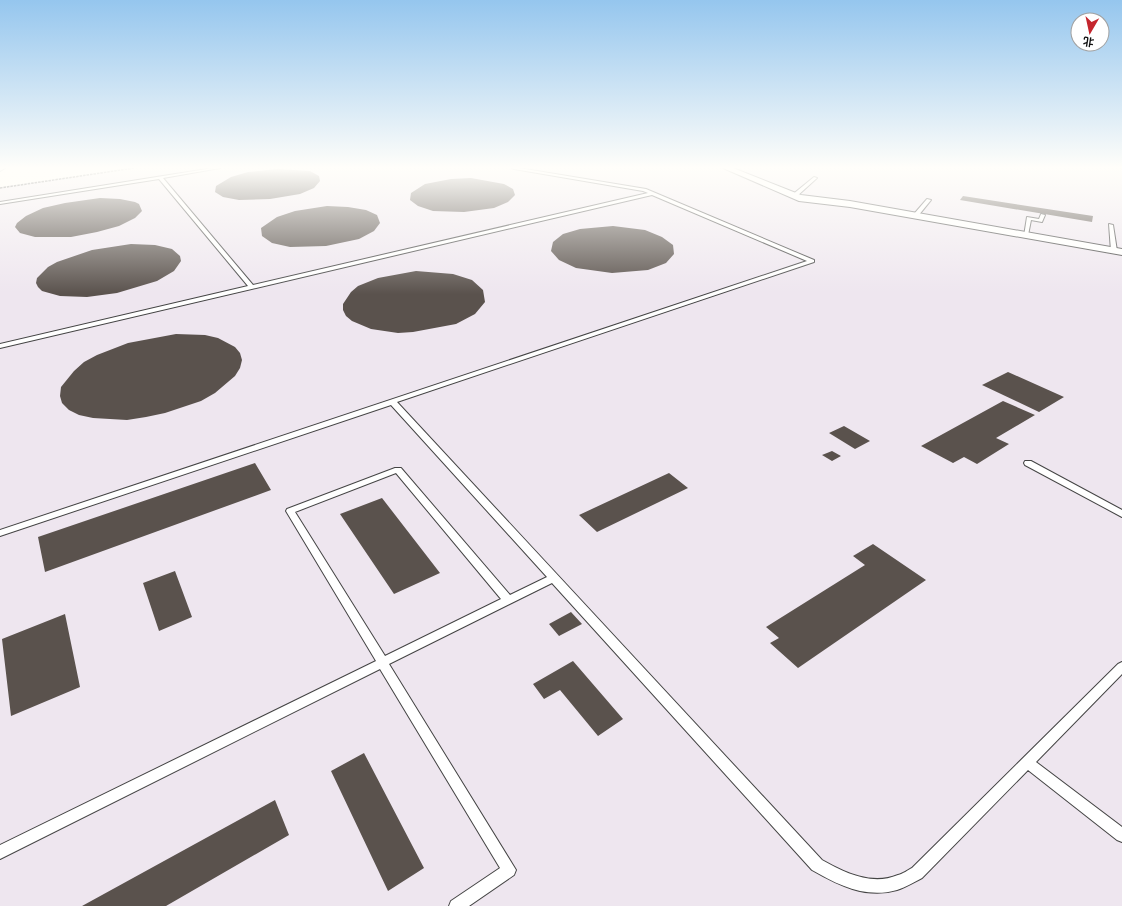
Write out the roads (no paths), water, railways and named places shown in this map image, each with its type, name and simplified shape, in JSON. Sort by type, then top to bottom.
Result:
[{"type":"street","points":[[888,210],[1118,252]]},
{"type":"lane","points":[[188,210],[252,288]]},
{"type":"lane","points":[[0,346],[582,210]]},
{"type":"lane","points":[[0,533],[812,261],[690,210]]},
{"type":"lane","points":[[916,215],[920,210]]},
{"type":"lane","points":[[1026,235],[1028,218],[1040,221],[1043,215]]},
{"type":"lane","points":[[1111,225],[1118,252]]},
{"type":"lane","points":[[392,401],[817,865],[843,880],[871,886],[896,884],[917,873],[1122,667]]},
{"type":"lane","points":[[1028,463],[1122,514]]},
{"type":"lane","points":[[456,906],[509,870],[290,511],[398,470],[508,600]]},
{"type":"lane","points":[[0,852],[553,578]]},
{"type":"lane","points":[[1027,762],[1122,835]]}]
